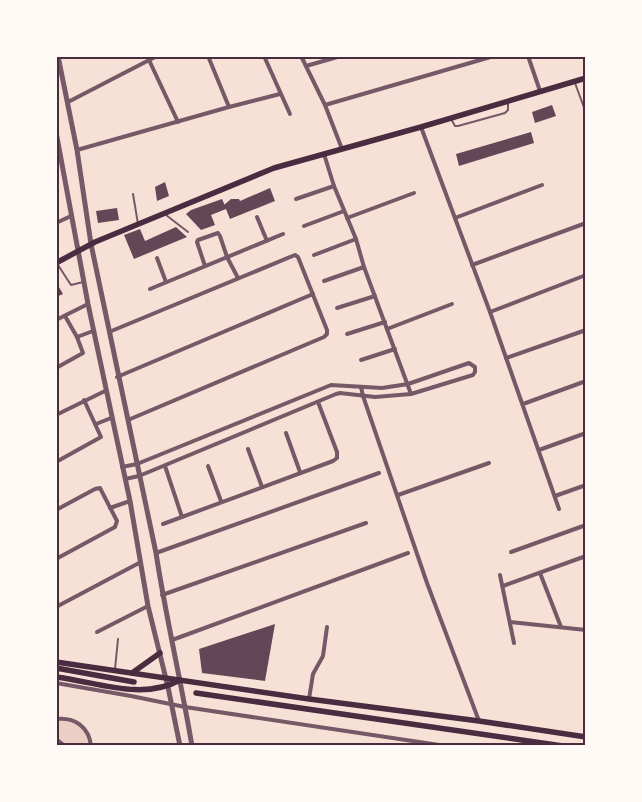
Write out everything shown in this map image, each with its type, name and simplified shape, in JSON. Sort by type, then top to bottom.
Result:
[{"type":"main road","points":[[56,263],[90,244],[274,168],[586,78]]},
{"type":"main road","points":[[132,673],[160,653]]},
{"type":"main road","points":[[57,667],[115,670],[586,737]]},
{"type":"main road","points":[[57,667],[134,682]]},
{"type":"main road","points":[[56,677],[132,690],[152,690],[168,686],[180,680]]},
{"type":"main road","points":[[196,693],[563,746]]},
{"type":"street","points":[[58,56],[77,150],[90,244],[156,553],[162,596],[192,746]]},
{"type":"street","points":[[68,102],[157,56]]},
{"type":"street","points":[[208,56],[229,106]]},
{"type":"street","points":[[264,56],[290,114]]},
{"type":"street","points":[[302,56],[342,149]]},
{"type":"street","points":[[306,66],[341,56]]},
{"type":"street","points":[[324,106],[494,56]]},
{"type":"street","points":[[528,56],[540,90]]},
{"type":"street","points":[[149,60],[178,122]]},
{"type":"street","points":[[77,150],[229,106],[280,94]]},
{"type":"street","points":[[421,127],[490,312],[559,509]]},
{"type":"street","points":[[56,132],[58,156],[105,391],[130,501],[139,563],[180,746]]},
{"type":"street","points":[[324,154],[334,186],[356,239],[364,267],[411,394]]},
{"type":"street","points":[[455,218],[542,185]]},
{"type":"street","points":[[296,199],[334,186]]},
{"type":"street","points":[[347,218],[414,193]]},
{"type":"street","points":[[304,226],[344,211]]},
{"type":"street","points":[[56,223],[71,216]]},
{"type":"street","points":[[257,217],[267,241]]},
{"type":"street","points":[[472,265],[586,223]]},
{"type":"street","points":[[205,266],[197,244],[198,240],[218,233],[227,257],[238,278]]},
{"type":"street","points":[[150,289],[283,234]]},
{"type":"street","points":[[314,255],[356,239]]},
{"type":"street","points":[[110,332],[295,255],[298,257],[313,294],[327,334],[315,341],[128,420]]},
{"type":"street","points":[[157,258],[166,282]]},
{"type":"street","points":[[324,281],[364,267]]},
{"type":"street","points":[[490,312],[586,275]]},
{"type":"street","points":[[118,377],[313,294]]},
{"type":"street","points":[[337,308],[375,296]]},
{"type":"street","points":[[56,320],[88,304]]},
{"type":"street","points":[[387,329],[452,304]]},
{"type":"street","points":[[56,368],[83,352],[65,316]]},
{"type":"street","points":[[347,334],[384,322]]},
{"type":"street","points":[[77,337],[93,330]]},
{"type":"street","points":[[506,358],[586,330]]},
{"type":"street","points":[[361,360],[395,349]]},
{"type":"street","points":[[122,468],[331,385],[382,388],[408,384],[469,363],[475,367],[473,375],[411,394],[363,396],[340,393],[165,466],[125,479]]},
{"type":"street","points":[[523,404],[586,381]]},
{"type":"street","points":[[362,387],[363,396],[427,583],[479,721]]},
{"type":"street","points":[[56,415],[105,391]]},
{"type":"street","points":[[56,462],[99,440],[101,437],[84,400]]},
{"type":"street","points":[[163,524],[337,458],[318,402]]},
{"type":"street","points":[[96,424],[111,418]]},
{"type":"street","points":[[286,433],[300,472]]},
{"type":"street","points":[[539,450],[586,433]]},
{"type":"street","points":[[248,449],[262,487]]},
{"type":"street","points":[[398,495],[490,463]]},
{"type":"street","points":[[165,466],[182,517]]},
{"type":"street","points":[[208,466],[221,502]]},
{"type":"street","points":[[156,553],[378,473]]},
{"type":"street","points":[[555,496],[586,485]]},
{"type":"street","points":[[56,510],[100,488],[117,521],[115,527],[56,559]]},
{"type":"street","points":[[110,508],[130,501]]},
{"type":"street","points":[[162,596],[366,523]]},
{"type":"street","points":[[511,552],[586,525]]},
{"type":"street","points":[[172,640],[408,554]]},
{"type":"street","points":[[503,586],[586,556]]},
{"type":"street","points":[[56,607],[139,563]]},
{"type":"street","points":[[540,573],[560,627]]},
{"type":"street","points":[[500,575],[514,643]]},
{"type":"street","points":[[97,632],[148,606]]},
{"type":"street","points":[[510,622],[586,630]]},
{"type":"street","points":[[309,699],[313,674],[323,656],[327,627]]},
{"type":"street","points":[[56,684],[185,707],[446,746]]},
{"type":"street","points":[[56,719],[65,718],[80,726],[89,734],[91,746]]},
{"type":"street","points":[[56,739],[65,746]]},
{"type":"lane","points":[[574,81],[586,113]]},
{"type":"lane","points":[[449,117],[455,126],[458,126],[505,113],[508,110],[508,101]]},
{"type":"lane","points":[[133,194],[138,224]]},
{"type":"lane","points":[[164,214],[188,232]]},
{"type":"lane","points":[[56,263],[71,285],[84,282]]},
{"type":"lane","points":[[115,670],[118,640]]},
{"type":"shaded area","points":[[65,718],[85,729],[91,746],[65,746],[56,739],[56,719]]},
{"type":"building","points":[[552,105],[556,116],[535,123],[532,112]]},
{"type":"building","points":[[531,132],[534,143],[459,166],[456,154]]},
{"type":"building","points":[[165,182],[169,196],[157,201],[155,187]]},
{"type":"building","points":[[270,188],[275,201],[230,219],[226,209],[211,215],[215,225],[201,230],[186,214],[191,210],[222,199],[224,205],[231,199],[239,199],[240,201]]},
{"type":"building","points":[[117,208],[119,220],[98,223],[96,211]]},
{"type":"building","points":[[176,227],[187,237],[134,259],[124,235],[140,229],[145,241]]},
{"type":"building","points":[[56,282],[63,294],[56,297]]},
{"type":"building","points":[[275,624],[265,681],[202,673],[199,649]]}]
